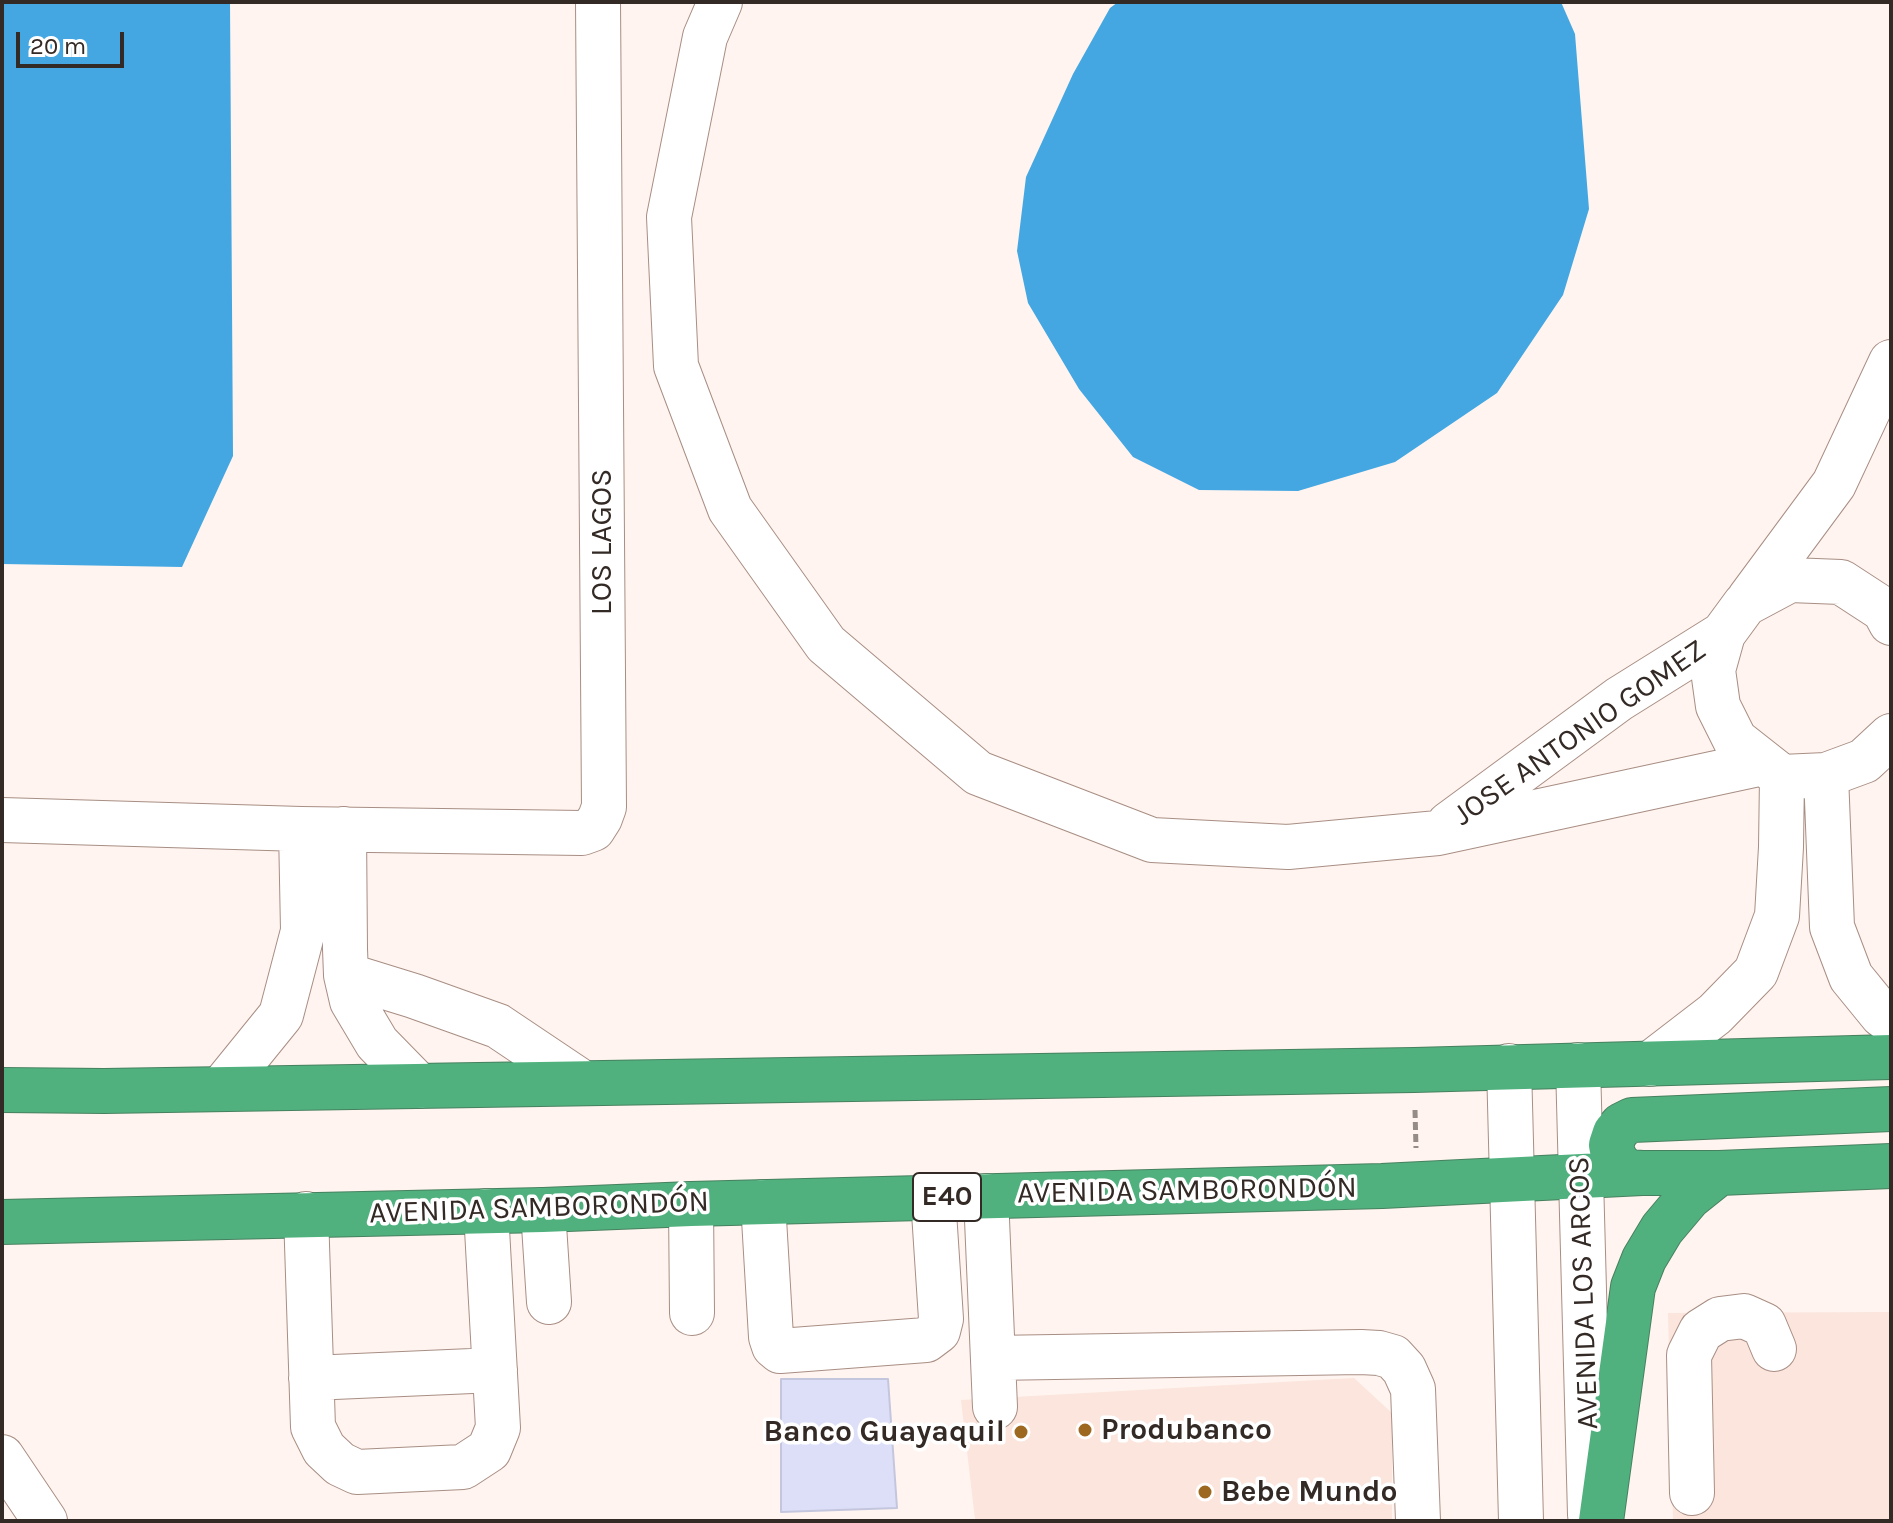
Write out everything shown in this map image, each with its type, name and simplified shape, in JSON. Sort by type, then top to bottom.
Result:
[{"type":"highway","points":[[2,1090],[104,1091],[1414,1070],[1891,1057]]},
{"type":"highway","points":[[1642,1173],[1628,1172],[1618,1164],[1611,1145],[1615,1133],[1632,1120],[1891,1109]]},
{"type":"highway","name":"AVENIDA SAMBORONDÓN","points":[[2,1222],[1417,1185],[1642,1173],[1891,1166]]},
{"type":"highway","points":[[1601,1521],[1633,1287],[1644,1259],[1662,1229],[1689,1197],[1719,1173]]},
{"type":"street","name":"LOS LAGOS","points":[[2,820],[301,829],[582,833],[593,829],[604,807],[598,2]]},
{"type":"street","name":"JOSE ANTONIO GOMEZ","points":[[720,2],[705,37],[669,217],[676,366],[730,509],[826,644],[978,773],[1152,840],[1288,847],[1438,833],[1772,770],[1826,775],[1864,761],[1891,736]]},
{"type":"street","name":"JOSE ANTONIO GOMEZ","points":[[1438,833],[1619,699],[1734,619],[1834,484],[1891,362]]},
{"type":"street","points":[[1650,1064],[1715,1014],[1756,972],[1777,916],[1781,847],[1772,770],[1735,740],[1718,706],[1713,670],[1734,619],[1790,580],[1841,582],[1884,610],[1891,623]]},
{"type":"street","points":[[1826,775],[1832,927],[1851,977],[1891,1022]]},
{"type":"street","points":[[221,1089],[281,1015],[303,931],[301,829]]},
{"type":"street","points":[[344,829],[346,975],[352,1001],[377,1043],[419,1086]]},
{"type":"street","points":[[346,975],[498,1026],[583,1083]]},
{"type":"street","name":"AVENIDA LOS ARCOS","points":[[1578,1065],[1590,1521]]},
{"type":"street","points":[[1509,1066],[1521,1521]]},
{"type":"street","points":[[986,1196],[995,1407]]},
{"type":"street","points":[[763,1202],[771,1337],[780,1351],[926,1340],[938,1331],[941,1319],[933,1197]]},
{"type":"street","points":[[691,1204],[692,1313]]},
{"type":"street","points":[[543,1210],[549,1302]]},
{"type":"street","points":[[306,1214],[313,1427],[324,1449],[340,1464],[357,1472],[463,1467],[489,1450],[498,1428],[486,1211]]},
{"type":"street","points":[[1692,1493],[1689,1355],[1701,1331],[1720,1319],[1744,1316],[1764,1325],[1774,1349]]},
{"type":"street","points":[[993,1358],[1361,1352],[1393,1357],[1404,1369],[1413,1389],[1418,1521]]},
{"type":"street","points":[[311,1378],[495,1370]]},
{"type":"street","points":[[2,1457],[45,1521]]},
{"type":"path","points":[[1414,1070],[1417,1185]]},
{"type":"shaded area","points":[[1891,1312],[1891,1521],[1673,1521],[1668,1313]]},
{"type":"shaded area","points":[[1354,1378],[1392,1413],[1392,1521],[938,1521],[975,1519],[961,1400]]},
{"type":"water","points":[[2,2],[230,2],[233,456],[182,567],[2,564]]},
{"type":"water","points":[[1118,2],[1561,2],[1575,34],[1589,209],[1563,295],[1497,393],[1395,462],[1298,491],[1199,490],[1133,457],[1079,389],[1028,303],[1017,251],[1026,177],[1073,74],[1110,8]]},
{"type":"building","points":[[781,1379],[888,1379],[897,1508],[781,1512]]},
{"type":"place","name":"Produbanco","points":[[1085,1430]]},
{"type":"place","name":"Banco Guayaquil","points":[[1021,1432]]},
{"type":"place","name":"Bebe Mundo","points":[[1205,1492]]}]
